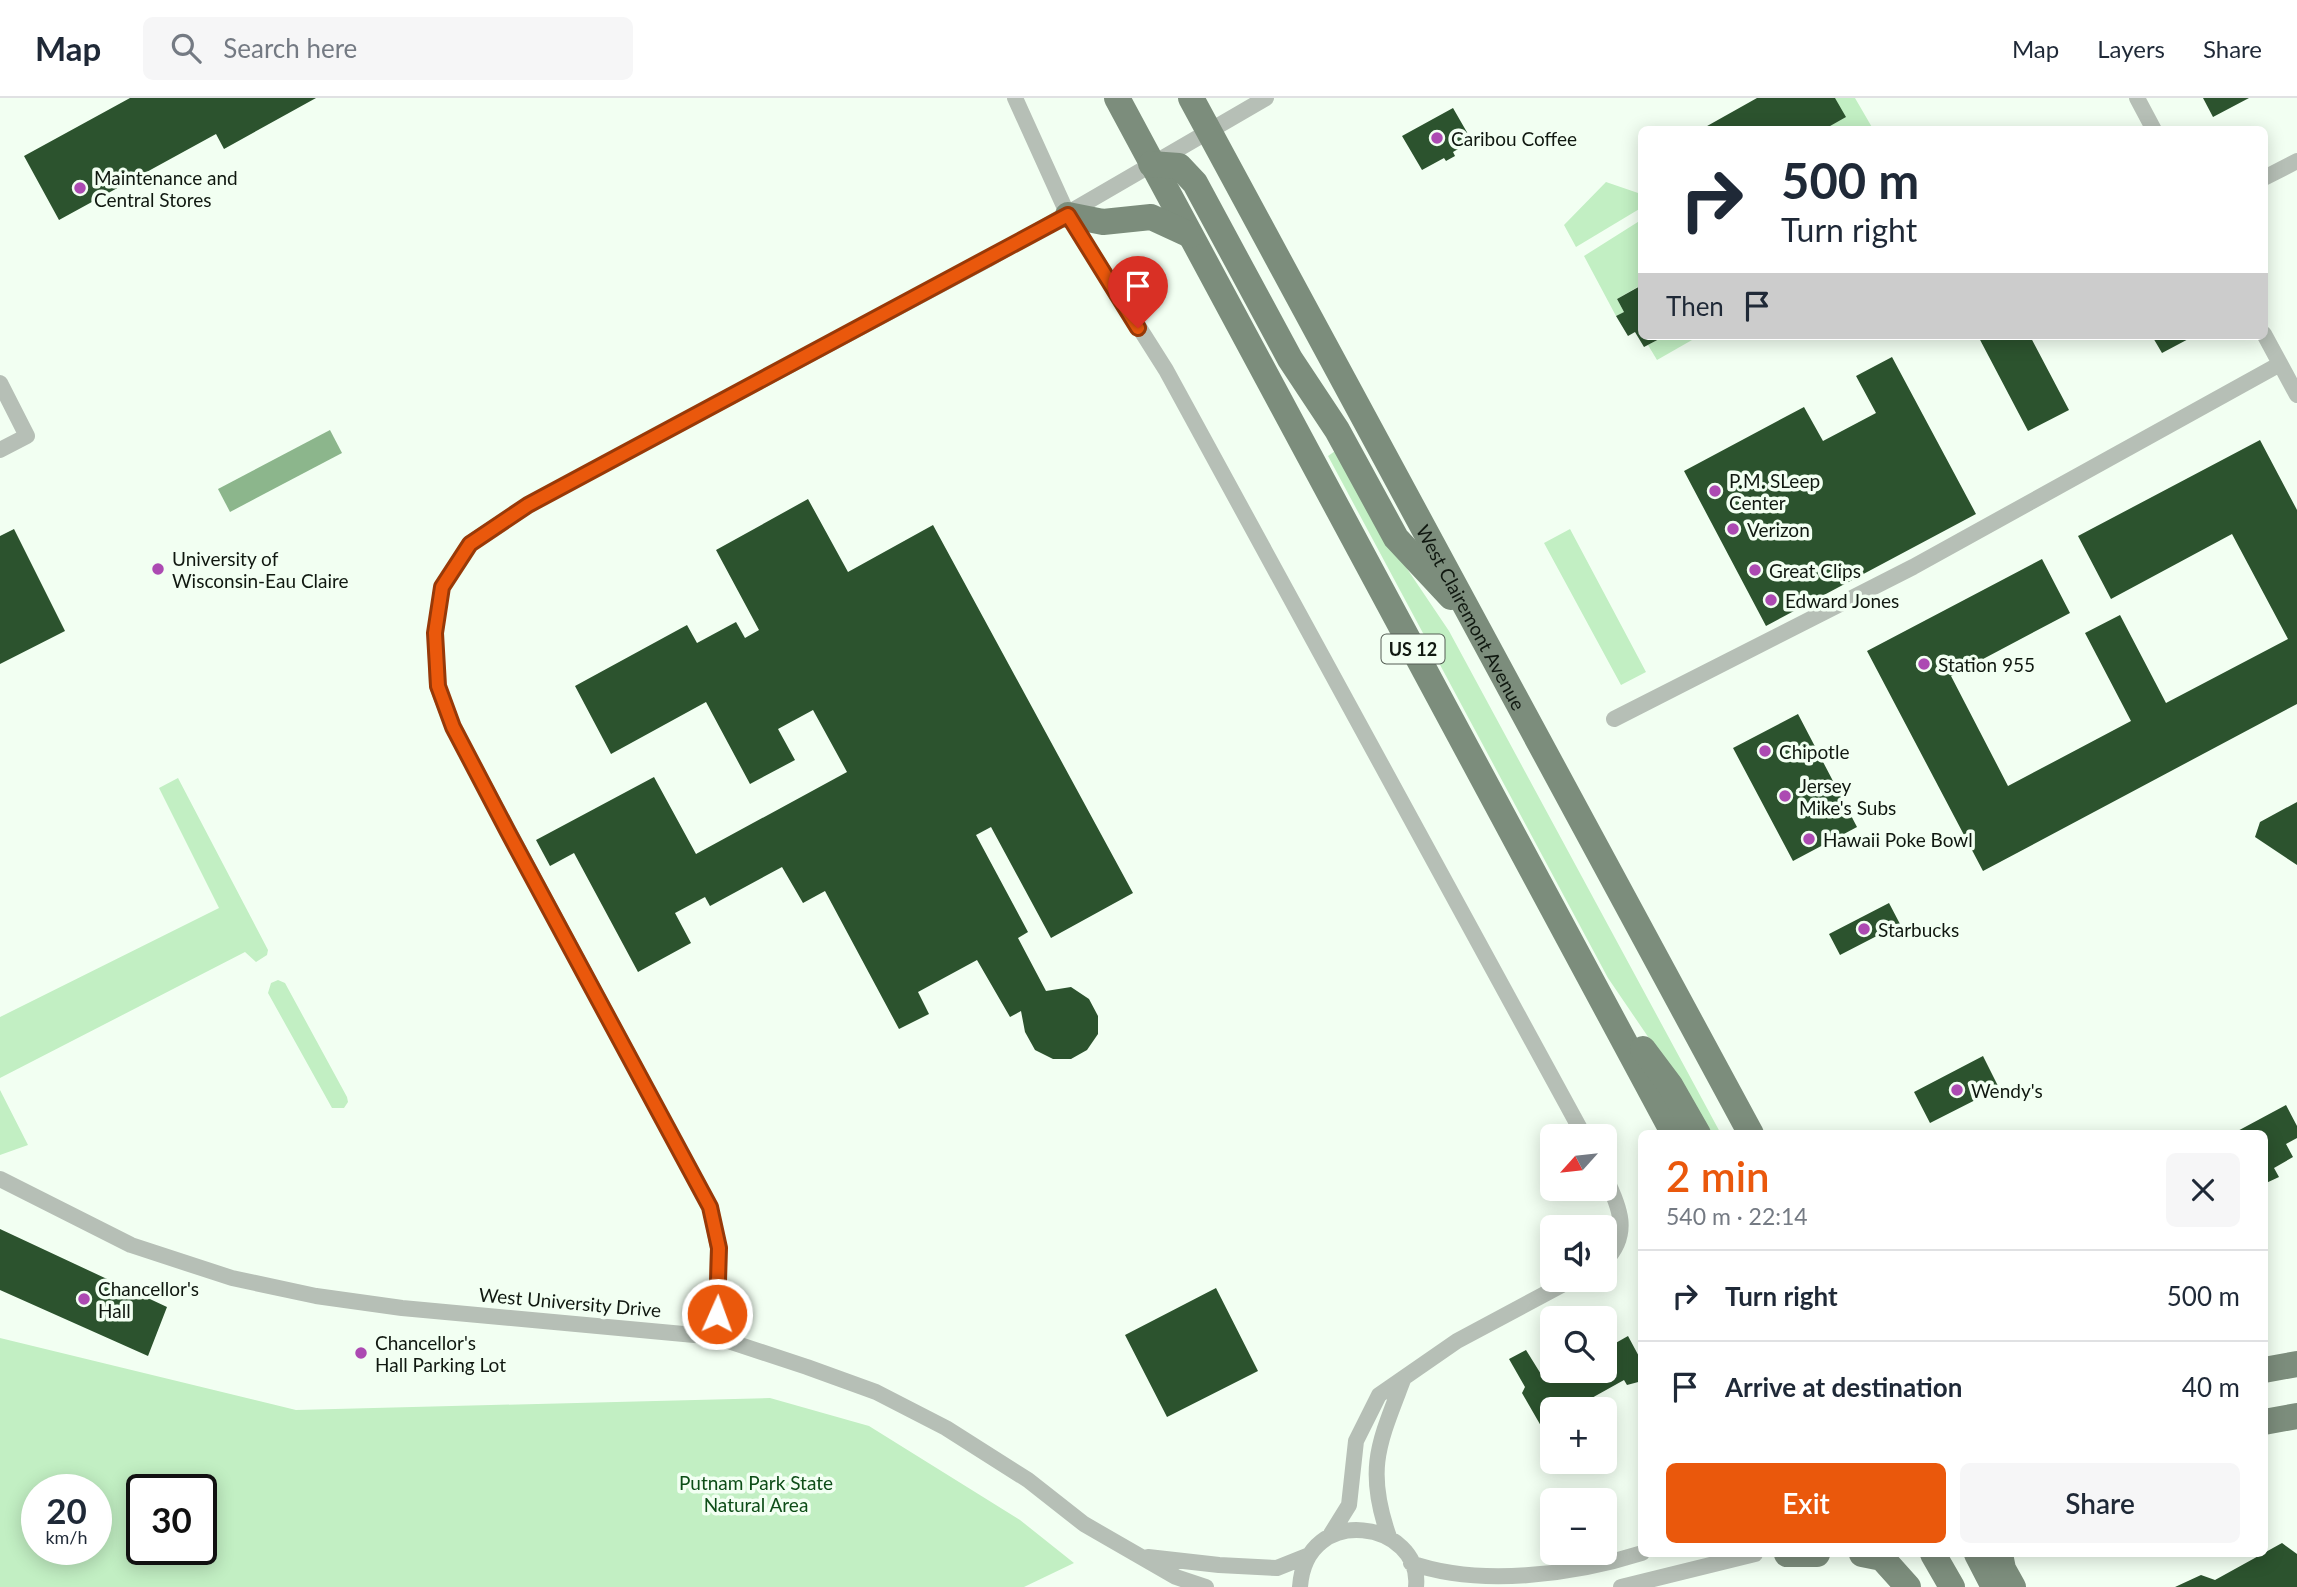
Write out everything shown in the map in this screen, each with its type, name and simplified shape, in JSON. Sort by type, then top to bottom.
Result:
[{"type":"main road","name":"US 12","points":[[1117,98],[1672,1130]]},
{"type":"main road","name":"West Clairemont Avenue","points":[[1191,98],[1749,1130]]},
{"type":"main road","points":[[1151,164],[1179,166],[1195,183],[1290,359],[1337,430],[1396,538],[1476,624]]},
{"type":"main road","points":[[1068,215],[1102,222],[1156,217],[1190,235]]},
{"type":"main road","points":[[1606,1006],[1653,1060],[1696,1130]]},
{"type":"main road","points":[[2268,1369],[2297,1364]]},
{"type":"main road","points":[[2268,1421],[2297,1416]]},
{"type":"main road","points":[[1877,1557],[1882,1558],[1910,1587]]},
{"type":"main road","points":[[1896,1557],[1910,1587]]},
{"type":"main road","points":[[1935,1557],[1952,1587]]},
{"type":"main road","points":[[1979,1557],[1994,1587]]},
{"type":"main road","points":[[2001,1557],[2012,1587]]},
{"type":"street","points":[[1015,98],[1068,215],[1166,370],[1577,1124]]},
{"type":"street","points":[[716,1337],[719,1248],[710,1207],[453,727],[438,686],[435,633],[442,587],[470,544],[528,505],[1068,215],[1266,98]]},
{"type":"street","points":[[2137,98],[2152,126]]},
{"type":"street","points":[[2268,176],[2297,161]]},
{"type":"street","points":[[2267,340],[2297,395]]},
{"type":"street","points":[[1614,719],[1913,566],[2280,364]]},
{"type":"street","points":[[0,383],[27,436],[0,450]]},
{"type":"street","name":"West University Drive","points":[[0,1178],[131,1245],[233,1278],[316,1296],[402,1308],[716,1337],[876,1392],[912,1410],[992,1456],[1084,1524],[1146,1557],[1176,1577],[1206,1587]]},
{"type":"street","points":[[1616,1201],[1622,1222],[1617,1246]]},
{"type":"street","points":[[1300,1587],[1307,1556],[1331,1534],[1349,1505],[1352,1460],[1362,1424],[1379,1395],[1457,1341],[1549,1292]]},
{"type":"street","points":[[1403,1380],[1383,1430],[1375,1471],[1376,1493],[1389,1537],[1411,1563],[1453,1578],[1479,1579],[1568,1571],[1638,1554]]},
{"type":"street","points":[[1331,1534],[1352,1530],[1389,1537]]},
{"type":"street","name":"West University Drive","points":[[1146,1557],[1277,1568],[1307,1556]]},
{"type":"street","points":[[1621,1587],[1743,1557]]},
{"type":"street","points":[[1411,1563],[1416,1587]]},
{"type":"green space","points":[[1835,98],[1855,98],[1871,126],[1824,126]]},
{"type":"green space","points":[[1606,182],[1638,193],[1638,210],[1576,247],[1564,225]]},
{"type":"green space","points":[[1638,222],[1638,287],[1617,299],[1624,312],[1616,316],[1584,256]]},
{"type":"green space","points":[[1657,340],[1692,340],[1657,360],[1648,345]]},
{"type":"green space","points":[[1338,449],[1387,539],[1449,631],[1719,1130],[1703,1130],[1672,1072],[1608,978],[1328,456]]},
{"type":"green space","points":[[1570,529],[1646,672],[1621,685],[1544,543]]},
{"type":"green space","points":[[178,778],[268,950],[267,955],[256,962],[245,952],[0,1078],[0,1017],[219,908],[159,788]]},
{"type":"green space","points":[[278,980],[285,983],[347,1097],[348,1102],[344,1108],[332,1108],[268,993],[271,983]]},
{"type":"green space","points":[[0,1090],[28,1145],[0,1155]]},
{"type":"green space","name":"Putnam Park State Natural Area","points":[[0,1338],[296,1410],[770,1398],[869,1426],[1020,1520],[1074,1563],[1024,1587],[0,1587]]},
{"type":"shaded area","points":[[330,430],[342,453],[230,512],[218,489]]},
{"type":"building","name":"Maintenance and Central Stores","points":[[130,98],[316,98],[224,149],[216,134],[59,220],[24,156]]},
{"type":"building","points":[[1757,98],[1835,98],[1846,117],[1830,126],[1707,126]]},
{"type":"building","points":[[2203,98],[2249,98],[2213,117]]},
{"type":"building","name":"Caribou Coffee","points":[[1453,108],[1472,141],[1453,152],[1455,156],[1446,161],[1444,158],[1422,170],[1402,136]]},
{"type":"building","points":[[1638,287],[1638,337],[1635,332],[1628,336],[1616,316],[1624,312],[1617,299]]},
{"type":"building","points":[[1640,340],[1657,340],[1644,347]]},
{"type":"building","points":[[1980,340],[2032,340],[2069,410],[2028,431]]},
{"type":"building","points":[[2154,340],[2186,340],[2162,353]]},
{"type":"building","points":[[1892,357],[1976,514],[1766,626],[1684,471],[1804,407],[1823,441],[1876,413],[1856,376]]},
{"type":"building","name":"Station 955","points":[[2260,440],[2297,510],[2297,704],[1983,871],[1867,651],[2042,559],[2070,613],[1951,676],[2008,786],[2131,721],[2085,633],[2120,615],[2166,703],[2288,639],[2232,534],[2111,599],[2078,536]]},
{"type":"building","points":[[808,499],[848,572],[933,525],[1133,893],[1051,938],[991,827],[976,835],[1028,932],[1018,938],[1046,991],[1071,987],[1089,999],[1098,1016],[1098,1034],[1087,1050],[1071,1059],[1053,1059],[1035,1050],[1025,1032],[1021,1011],[1010,1017],[977,960],[918,992],[929,1014],[899,1029],[825,891],[803,903],[782,867],[710,906],[705,897],[675,913],[691,943],[638,972],[574,853],[550,866],[536,840],[654,777],[696,854],[847,772],[813,710],[778,729],[795,760],[750,784],[706,702],[611,754],[575,686],[687,625],[697,643],[736,622],[745,638],[759,630],[716,550]]},
{"type":"building","points":[[14,529],[65,631],[0,664],[0,536]]},
{"type":"building","points":[[1798,714],[1857,827],[1793,861],[1733,748]]},
{"type":"building","points":[[2297,802],[2297,865],[2255,837],[2260,822]]},
{"type":"building","name":"Starbucks","points":[[1889,903],[1900,924],[1840,955],[1829,934]]},
{"type":"building","name":"Wendy's","points":[[1983,1056],[1999,1088],[1930,1123],[1914,1092]]},
{"type":"building","points":[[2286,1105],[2297,1126],[2297,1138],[2286,1144],[2293,1157],[2274,1168],[2279,1177],[2268,1182],[2268,1130],[2239,1130]]},
{"type":"building","name":"Chancellor's Hall","points":[[0,1229],[167,1307],[148,1356],[0,1290]]},
{"type":"building","points":[[1216,1288],[1258,1371],[1167,1417],[1125,1335]]},
{"type":"building","points":[[1628,1336],[1638,1355],[1638,1382],[1627,1385],[1624,1380],[1594,1397],[1540,1397],[1540,1424],[1522,1393],[1525,1387],[1509,1359],[1526,1350],[1540,1373],[1540,1383],[1617,1383],[1617,1342]]},
{"type":"building","points":[[2282,1543],[2297,1554],[2297,1587],[2175,1587],[2201,1575],[2215,1580],[2257,1557],[2268,1557],[2268,1551]]},
{"type":"place","name":"Caribou Coffee","points":[[1437,138]]},
{"type":"place","name":"Maintenance and Central Stores","points":[[80,188]]},
{"type":"place","name":"P.M. SLeep Center","points":[[1715,491]]},
{"type":"place","name":"Verizon","points":[[1733,529]]},
{"type":"place","name":"University of Wisconsin-Eau Claire","points":[[158,569]]},
{"type":"place","name":"Great Clips","points":[[1755,570]]},
{"type":"place","name":"Edward Jones","points":[[1771,600]]},
{"type":"place","name":"Station 955","points":[[1924,664]]},
{"type":"place","name":"Chipotle","points":[[1765,751]]},
{"type":"place","name":"Jersey Mike's Subs","points":[[1785,796]]},
{"type":"place","name":"Hawaii Poke Bowl","points":[[1809,839]]},
{"type":"place","name":"Starbucks","points":[[1864,929]]},
{"type":"place","name":"Wendy's","points":[[1957,1090]]},
{"type":"place","name":"Chancellor's Hall","points":[[84,1299]]},
{"type":"place","name":"Chancellor's Hall Parking Lot","points":[[361,1353]]},
{"type":"route","points":[[717,1314],[719,1248],[710,1207],[453,727],[438,686],[435,633],[442,587],[470,544],[528,505],[1068,215],[1138,328]]}]
